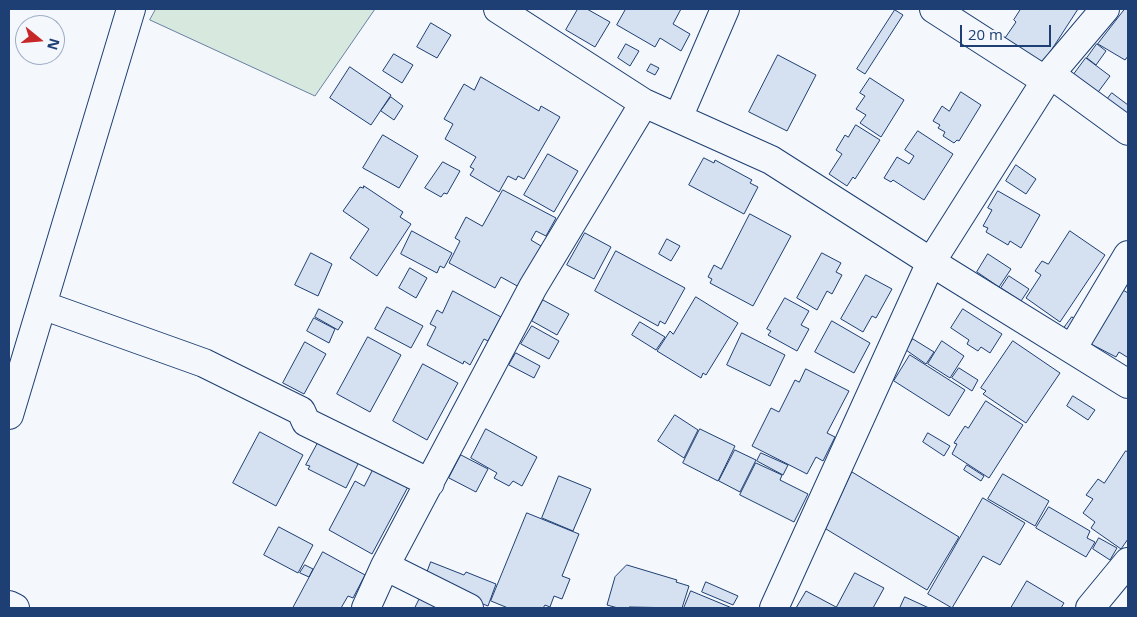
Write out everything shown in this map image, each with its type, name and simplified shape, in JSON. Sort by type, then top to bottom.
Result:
[{"type":"street","points":[[9,415],[132,9]]},
{"type":"street","points":[[498,9],[644,103],[771,160],[1128,384]]},
{"type":"street","points":[[678,118],[725,9]]},
{"type":"street","points":[[934,9],[1048,78],[1128,131]]},
{"type":"street","points":[[774,608],[931,262],[1048,78],[1105,9]]},
{"type":"street","points":[[366,608],[386,566],[533,287],[644,103]]},
{"type":"street","points":[[1072,349],[1128,254]]},
{"type":"street","points":[[42,305],[204,364],[301,411],[306,422],[430,483]]},
{"type":"street","points":[[1090,608],[1128,562]]},
{"type":"street","points":[[386,566],[469,608]]},
{"type":"street","points":[[9,605],[15,608]]},
{"type":"shaded area","points":[[156,9],[375,9],[315,96],[150,20]]},
{"type":"building","points":[[578,9],[587,9],[610,22],[595,47],[566,30]]},
{"type":"building","points":[[626,9],[681,9],[673,24],[690,34],[681,51],[660,38],[655,47],[617,25]]},
{"type":"building","points":[[1021,9],[1078,9],[1043,63],[1005,38],[1016,22],[1014,20]]},
{"type":"building","points":[[1125,9],[1128,9],[1128,56],[1125,60],[1098,44]]},
{"type":"building","points":[[895,10],[903,15],[865,74],[857,69]]},
{"type":"building","points":[[431,23],[451,35],[437,58],[417,47]]},
{"type":"building","points":[[626,44],[639,51],[630,66],[618,58]]},
{"type":"building","points":[[1097,44],[1106,51],[1096,65],[1087,58]]},
{"type":"building","points":[[394,54],[413,65],[402,83],[383,71]]},
{"type":"building","points":[[778,55],[816,75],[787,131],[749,112]]},
{"type":"building","points":[[1086,58],[1110,76],[1093,99],[1069,81]]},
{"type":"building","points":[[651,64],[659,68],[655,75],[647,71]]},
{"type":"building","points":[[350,67],[391,95],[371,125],[330,98]]},
{"type":"building","points":[[481,77],[539,111],[541,106],[560,117],[524,179],[518,176],[516,180],[508,176],[499,192],[470,175],[474,169],[470,167],[476,157],[445,139],[453,124],[444,119],[464,84],[474,90]]},
{"type":"building","points":[[870,78],[904,100],[881,137],[860,123],[866,115],[856,109],[865,96],[860,93]]},
{"type":"building","points":[[961,92],[981,105],[959,141],[957,140],[954,143],[943,136],[945,132],[938,128],[940,125],[933,121],[942,106],[949,111]]},
{"type":"building","points":[[1112,93],[1128,105],[1128,124],[1103,105]]},
{"type":"building","points":[[391,97],[403,106],[394,120],[381,111]]},
{"type":"building","points":[[856,125],[880,140],[855,179],[853,177],[847,186],[829,174],[842,154],[836,150],[845,135],[848,137]]},
{"type":"building","points":[[918,131],[953,154],[924,200],[893,180],[891,182],[884,178],[897,157],[909,164],[914,156],[905,150]]},
{"type":"building","points":[[383,135],[418,156],[399,188],[363,168]]},
{"type":"building","points":[[548,154],[578,171],[554,212],[524,195]]},
{"type":"building","points":[[704,158],[714,163],[715,160],[752,180],[750,183],[758,187],[744,214],[689,185]]},
{"type":"building","points":[[443,162],[460,171],[447,194],[444,193],[441,197],[425,188]]},
{"type":"building","points":[[1016,165],[1036,179],[1026,194],[1006,181]]},
{"type":"building","points":[[364,186],[403,212],[400,217],[411,224],[377,276],[350,258],[369,229],[343,211],[360,187],[363,188]]},
{"type":"building","points":[[503,190],[556,218],[546,236],[536,231],[531,240],[541,246],[519,287],[501,277],[495,288],[449,263],[460,241],[455,238],[466,217],[482,226]]},
{"type":"building","points":[[998,191],[1040,215],[1021,248],[1010,241],[1008,245],[986,232],[988,228],[983,226],[992,210],[988,208]]},
{"type":"building","points":[[750,214],[791,236],[753,306],[710,283],[712,279],[708,277],[714,265],[721,269]]},
{"type":"building","points":[[412,231],[452,253],[444,268],[440,266],[437,273],[401,254]]},
{"type":"building","points":[[1070,231],[1105,255],[1060,322],[1026,298],[1041,275],[1035,271],[1042,261],[1048,264]]},
{"type":"building","points":[[585,233],[611,247],[594,279],[567,265]]},
{"type":"building","points":[[667,239],[680,246],[671,261],[659,254]]},
{"type":"building","points":[[616,251],[685,288],[665,324],[660,321],[658,326],[595,291]]},
{"type":"building","points":[[311,253],[332,264],[318,296],[295,285]]},
{"type":"building","points":[[822,253],[841,263],[836,272],[842,275],[832,294],[827,291],[817,310],[797,298]]},
{"type":"building","points":[[988,254],[1011,269],[999,287],[977,272]]},
{"type":"building","points":[[410,268],[427,278],[416,298],[399,288]]},
{"type":"building","points":[[866,275],[892,289],[876,318],[872,316],[863,332],[841,319]]},
{"type":"building","points":[[1009,276],[1029,289],[1021,301],[1001,288]]},
{"type":"building","points":[[1121,289],[1128,293],[1127,357],[1119,352],[1116,357],[1091,344]]},
{"type":"building","points":[[453,291],[501,317],[488,341],[484,339],[470,365],[464,361],[463,364],[427,345],[436,327],[430,324],[437,310],[442,313]]},
{"type":"building","points":[[696,297],[738,323],[706,375],[703,373],[701,378],[657,351],[670,331],[673,334]]},
{"type":"building","points":[[785,298],[809,311],[801,325],[809,329],[797,351],[768,335],[771,331],[767,329]]},
{"type":"building","points":[[543,300],[569,314],[557,335],[532,321]]},
{"type":"building","points":[[387,307],[423,326],[411,348],[375,329]]},
{"type":"building","points":[[319,309],[343,322],[338,330],[315,317]]},
{"type":"building","points":[[963,309],[1002,334],[990,353],[981,347],[978,351],[967,344],[969,340],[951,328]]},
{"type":"building","points":[[1072,317],[1078,321],[1071,332],[1064,328]]},
{"type":"building","points":[[314,318],[335,329],[329,343],[307,331]]},
{"type":"building","points":[[832,321],[870,343],[854,373],[815,352]]},
{"type":"building","points":[[640,322],[665,337],[656,350],[632,335]]},
{"type":"building","points":[[532,326],[559,341],[549,359],[521,344]]},
{"type":"building","points":[[742,333],[785,355],[770,386],[727,365]]},
{"type":"building","points":[[368,337],[401,355],[370,412],[337,394]]},
{"type":"building","points":[[913,339],[934,352],[926,364],[906,350]]},
{"type":"building","points":[[942,341],[964,356],[950,378],[928,364]]},
{"type":"building","points":[[1013,341],[1060,373],[1026,423],[983,394],[986,391],[981,388]]},
{"type":"building","points":[[305,342],[326,354],[304,394],[283,383]]},
{"type":"building","points":[[516,353],[540,366],[534,378],[509,365]]},
{"type":"building","points":[[910,355],[965,390],[949,416],[894,381]]},
{"type":"building","points":[[423,364],[458,383],[427,440],[393,421]]},
{"type":"building","points":[[959,368],[978,380],[972,391],[952,378]]},
{"type":"building","points":[[806,369],[849,391],[827,433],[835,437],[823,461],[816,457],[807,474],[752,446],[771,408],[779,412],[795,380],[799,382]]},
{"type":"building","points":[[1073,396],[1095,410],[1088,420],[1067,406]]},
{"type":"building","points":[[986,401],[1023,425],[989,478],[952,454],[957,444],[954,443],[965,426],[968,428]]},
{"type":"building","points":[[675,415],[698,430],[684,458],[658,441]]},
{"type":"building","points":[[486,429],[537,457],[522,486],[513,481],[509,486],[494,478],[497,473],[471,458]]},
{"type":"building","points":[[700,429],[735,446],[718,481],[683,463]]},
{"type":"building","points":[[260,432],[303,455],[276,506],[233,483]]},
{"type":"building","points":[[928,433],[950,446],[944,456],[923,442]]},
{"type":"building","points":[[320,439],[361,458],[346,488],[308,469],[310,466],[306,465]]},
{"type":"building","points":[[735,450],[756,460],[740,492],[719,481]]},
{"type":"building","points":[[1126,451],[1128,452],[1128,539],[1121,549],[1091,528],[1095,522],[1083,513],[1093,499],[1086,495],[1098,479],[1104,483]]},
{"type":"building","points":[[761,453],[788,465],[783,475],[757,461]]},
{"type":"building","points":[[461,455],[488,469],[476,492],[449,478]]},
{"type":"building","points":[[756,463],[782,475],[780,480],[808,494],[794,522],[740,495]]},
{"type":"building","points":[[376,464],[410,483],[372,554],[329,530],[355,481],[364,486]]},
{"type":"building","points":[[967,465],[984,476],[981,481],[964,470]]},
{"type":"building","points":[[852,472],[959,537],[927,590],[826,529]]},
{"type":"building","points":[[1003,474],[1049,501],[1035,526],[988,499]]},
{"type":"building","points":[[559,476],[591,489],[573,531],[542,518]]},
{"type":"building","points":[[983,498],[1025,523],[1000,565],[983,556],[952,608],[928,594]]},
{"type":"building","points":[[1049,507],[1090,531],[1087,538],[1095,542],[1086,557],[1036,528]]},
{"type":"building","points":[[527,513],[579,534],[562,576],[570,579],[562,599],[554,596],[550,607],[545,605],[543,608],[508,608],[491,601]]},
{"type":"building","points":[[279,527],[313,545],[298,573],[264,555]]},
{"type":"building","points":[[1099,538],[1117,548],[1110,560],[1093,549]]},
{"type":"building","points":[[323,552],[365,575],[353,598],[348,596],[341,608],[293,608]]},
{"type":"building","points":[[431,562],[464,575],[466,572],[496,584],[488,606],[424,581]]},
{"type":"building","points":[[305,565],[313,569],[309,577],[300,573]]},
{"type":"building","points":[[627,565],[677,580],[676,582],[689,586],[682,608],[618,608],[607,605],[615,577]]},
{"type":"building","points":[[855,573],[884,588],[873,608],[796,608],[806,591],[836,607]]},
{"type":"building","points":[[1027,581],[1064,603],[1061,608],[1011,608]]},
{"type":"building","points":[[706,582],[738,596],[733,605],[702,592]]},
{"type":"building","points":[[691,591],[732,608],[684,608]]},
{"type":"building","points":[[905,597],[929,608],[900,608]]},
{"type":"building","points":[[420,598],[438,608],[415,608]]}]
